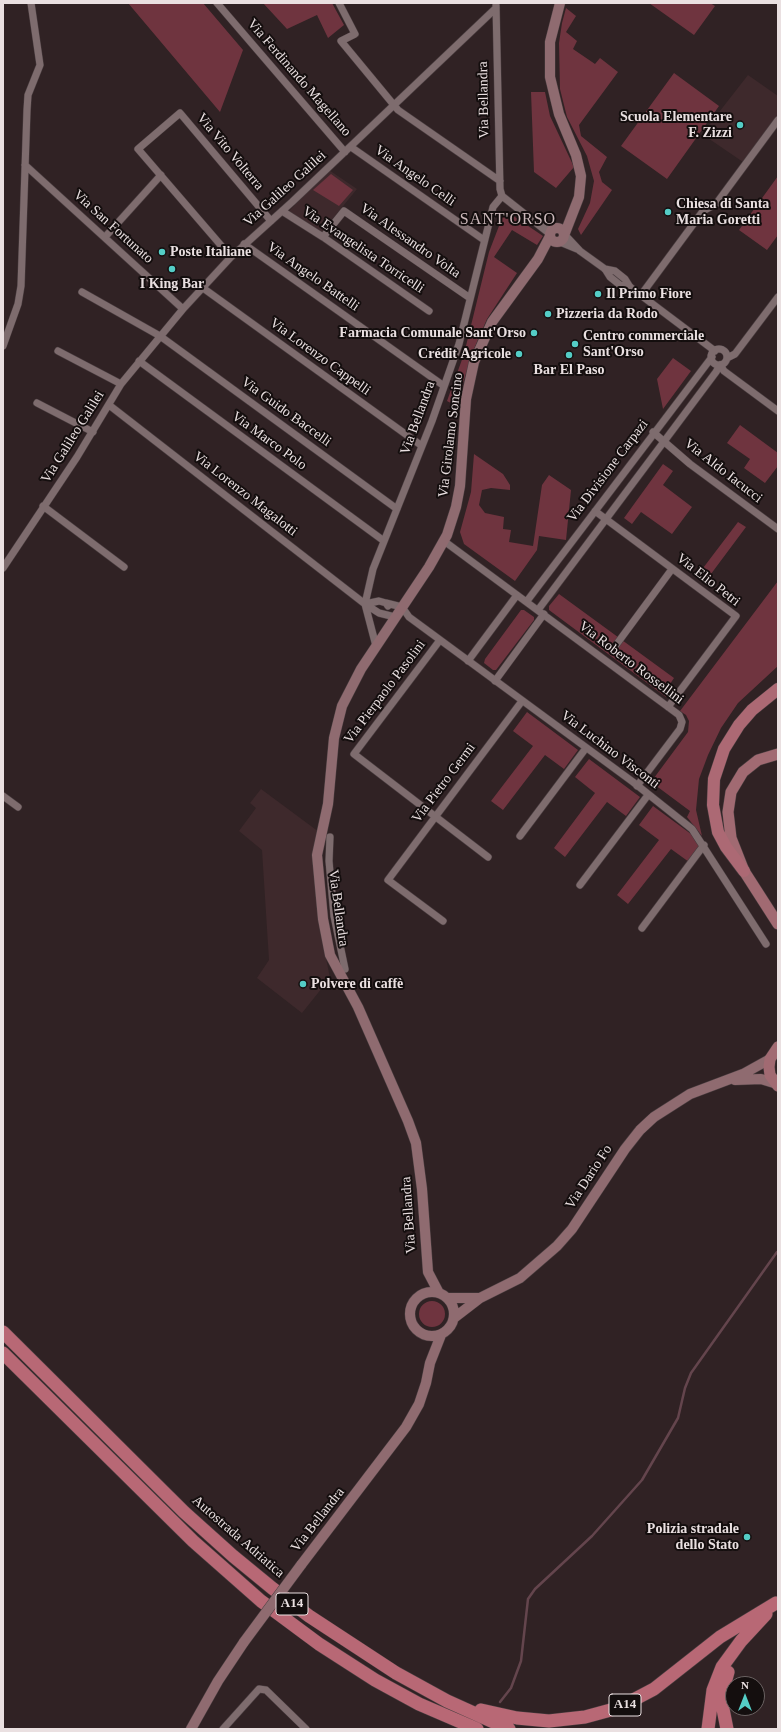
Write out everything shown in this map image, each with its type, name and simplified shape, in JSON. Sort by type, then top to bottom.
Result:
[{"type":"highway","points":[[744,871],[726,847],[718,832],[713,809],[714,783],[722,754],[736,730],[752,710],[778,689]]},
{"type":"highway","name":"Autostrada Adriatica","points":[[3,1332],[184,1512],[233,1556],[309,1616],[396,1673],[447,1701],[509,1729]]},
{"type":"highway","name":"A14","points":[[3,1353],[193,1541],[232,1577],[272,1609],[319,1644],[369,1676],[419,1704],[477,1729]]},
{"type":"highway","points":[[708,1729],[713,1690],[722,1667],[741,1641],[777,1600]]},
{"type":"highway","points":[[727,1729],[723,1716],[722,1700],[724,1683],[729,1670],[738,1651],[777,1600]]},
{"type":"highway","name":"A14","points":[[447,1701],[507,1716],[538,1721],[567,1720],[607,1712],[654,1689],[720,1638],[777,1600]]},
{"type":"highway","name":"A14","points":[[419,1704],[454,1729]]},
{"type":"main road","name":"Via Girolamo Soncino","points":[[395,617],[429,567],[444,541],[454,515],[460,486],[466,399],[474,362],[483,338],[496,316],[575,209],[581,186],[579,167],[559,114],[550,76],[550,42],[560,3]]},
{"type":"main road","name":"Via Bellandra","points":[[395,617],[350,688],[342,706],[334,732],[328,804],[317,855],[325,934],[332,960],[358,1007],[408,1121],[416,1143],[422,1189],[428,1272],[426,1284],[420,1295],[415,1299],[409,1311],[412,1325],[422,1334],[428,1346],[430,1363]]},
{"type":"main road","points":[[778,754],[761,758],[748,767],[737,779],[730,796],[728,812],[729,828],[744,871],[778,924]]},
{"type":"main road","points":[[776,1084],[769,1067],[770,1059],[778,1047]]},
{"type":"main road","name":"Via Dario Fo","points":[[454,1318],[480,1298],[520,1278],[557,1246],[579,1219],[618,1158],[648,1122],[663,1110],[686,1096],[727,1081],[756,1068],[770,1059]]},
{"type":"main road","name":"Via Dario Fo","points":[[727,1081],[761,1079],[776,1084]]},
{"type":"main road","name":"Via Bellandra","points":[[428,1272],[438,1292],[447,1298]]},
{"type":"main road","points":[[420,1295],[438,1292]]},
{"type":"main road","points":[[447,1298],[454,1308],[454,1318]]},
{"type":"main road","name":"Via Dario Fo","points":[[447,1298],[480,1298]]},
{"type":"main road","name":"Via Bellandra","points":[[191,1729],[218,1681],[244,1642],[406,1427],[426,1384],[430,1363],[441,1335],[450,1326],[454,1318]]},
{"type":"main road","points":[[422,1334],[428,1336],[441,1335]]},
{"type":"street","points":[[3,346],[18,304],[21,286],[28,95],[40,65],[31,3]]},
{"type":"street","name":"Via Ferdinando Magellano","points":[[217,3],[345,152]]},
{"type":"street","points":[[339,3],[355,34],[341,41],[398,110],[500,181]]},
{"type":"street","name":"Via Galileo Galilei","points":[[3,568],[93,432],[122,384],[139,361],[183,309],[244,244],[345,152],[496,5]]},
{"type":"street","name":"Via Bellandra","points":[[365,604],[373,569],[422,446],[459,344],[493,207],[502,196],[500,181],[496,5]]},
{"type":"street","name":"Via Vito Volterra","points":[[161,175],[138,149],[180,113],[271,221]]},
{"type":"street","points":[[641,295],[702,211],[716,204],[778,120]]},
{"type":"street","name":"Via Angelo Celli","points":[[351,146],[484,240]]},
{"type":"street","name":"Via San Fortunato","points":[[25,165],[183,309]]},
{"type":"street","points":[[105,237],[161,175],[231,257]]},
{"type":"street","points":[[502,196],[605,269],[610,277],[620,285],[630,287],[641,295],[714,354],[715,363],[720,365],[724,371],[778,411]]},
{"type":"street","name":"Via Evangelista Torricelli","points":[[282,211],[323,237],[429,311]]},
{"type":"street","name":"Via Alessandro Volta","points":[[323,237],[344,211],[470,298]]},
{"type":"street","name":"Via Angelo Battelli","points":[[244,244],[444,386]]},
{"type":"street","name":"Via Lorenzo Cappelli","points":[[203,288],[422,446]]},
{"type":"street","name":"Via Guido Baccelli","points":[[82,292],[160,336],[397,509]]},
{"type":"street","points":[[720,365],[735,354],[778,297]]},
{"type":"street","points":[[714,354],[723,350],[726,353],[732,376]]},
{"type":"street","points":[[58,351],[122,384]]},
{"type":"street","name":"Via Divisione Carpazi","points":[[527,601],[653,432],[714,354]]},
{"type":"street","name":"Via Marco Polo","points":[[139,361],[384,541]]},
{"type":"street","name":"Via Divisione Carpazi","points":[[541,612],[606,520],[720,365]]},
{"type":"street","points":[[37,403],[93,432]]},
{"type":"street","name":"Via Lorenzo Magalotti","points":[[109,405],[365,604],[379,613],[395,617]]},
{"type":"street","name":"Via Aldo Iacucci","points":[[653,432],[690,464],[778,529]]},
{"type":"street","points":[[43,506],[124,567]]},
{"type":"street","name":"Via Elio Petri","points":[[594,511],[736,616],[668,707]]},
{"type":"street","name":"Via Roberto Rossellini","points":[[444,541],[527,601],[680,716],[682,722],[680,729],[637,786]]},
{"type":"street","points":[[616,645],[672,569]]},
{"type":"street","points":[[468,661],[517,595]]},
{"type":"street","points":[[376,646],[365,604],[375,601],[402,607]]},
{"type":"street","points":[[386,603],[395,617]]},
{"type":"street","name":"Via Luchino Visconti","points":[[402,607],[409,617],[637,786],[692,830],[704,845],[726,883],[766,944]]},
{"type":"street","points":[[495,681],[541,612]]},
{"type":"street","name":"Via Pierpaolo Pasolini","points":[[435,817],[354,754],[440,640]]},
{"type":"street","name":"Via Pietro Germi","points":[[443,921],[388,880],[522,701]]},
{"type":"street","points":[[520,836],[586,748]]},
{"type":"street","points":[[580,885],[648,795]]},
{"type":"street","points":[[3,796],[18,807]]},
{"type":"street","points":[[435,817],[488,857]]},
{"type":"street","name":"Via Bellandra","points":[[330,837],[329,861],[333,907],[338,940],[345,969]]},
{"type":"street","points":[[642,928],[704,845]]},
{"type":"street","points":[[322,908],[333,907]]},
{"type":"street","points":[[223,1729],[259,1689],[266,1690],[306,1729]]},
{"type":"shaded area","points":[[128,3],[203,3],[243,50],[220,112]]},
{"type":"shaded area","points":[[263,3],[332,3],[344,25],[328,38],[317,15],[287,29]]},
{"type":"shaded area","points":[[649,3],[710,3],[715,6],[694,35]]},
{"type":"shaded area","points":[[566,8],[576,16],[566,32],[577,41],[573,49],[595,64],[600,58],[618,72],[579,125],[581,136],[607,157],[599,172],[602,182],[612,190],[581,235],[578,229],[590,203],[594,181],[587,156],[567,117],[560,89],[559,43]]},
{"type":"shaded area","points":[[674,73],[719,106],[667,179],[621,146]]},
{"type":"shaded area","name":"Scuola Elementare F. Zizzi","points":[[748,75],[778,96],[778,116],[743,162],[702,134]]},
{"type":"shaded area","points":[[531,92],[545,92],[550,116],[574,167],[556,188],[534,172]]},
{"type":"shaded area","points":[[329,170],[357,189],[321,233],[288,212]]},
{"type":"shaded area","points":[[331,174],[353,190],[339,206],[313,190]]},
{"type":"shaded area","points":[[778,176],[778,235],[767,250],[739,230]]},
{"type":"shaded area","points":[[504,213],[509,213],[543,236],[537,245],[512,230],[494,257],[517,273],[487,319],[474,349],[463,383],[460,408],[447,401],[464,354],[489,252]]},
{"type":"shaded area","points":[[673,358],[691,371],[663,409],[657,379]]},
{"type":"shaded area","points":[[740,425],[778,453],[778,466],[765,483],[744,468],[750,459],[727,443]]},
{"type":"shaded area","points":[[474,454],[503,474],[510,485],[510,490],[491,488],[482,490],[479,505],[485,513],[504,517],[503,529],[511,530],[509,542],[533,546],[542,485],[549,475],[571,490],[566,540],[539,536],[537,550],[515,581],[464,544],[460,532],[471,492]]},
{"type":"shaded area","points":[[663,464],[673,471],[663,485],[692,507],[672,534],[641,512],[632,524],[624,518]]},
{"type":"shaded area","points":[[738,522],[746,527],[705,582],[697,576]]},
{"type":"shaded area","points":[[778,581],[778,666],[738,703],[721,728],[708,755],[699,779],[696,810],[702,836],[687,817],[690,811],[651,782],[688,732],[689,721],[686,715],[680,711]]},
{"type":"shaded area","points":[[559,594],[674,678],[664,693],[668,697],[549,610],[549,606]]},
{"type":"shaded area","points":[[521,610],[524,610],[534,617],[534,620],[496,670],[493,670],[484,663],[485,659]]},
{"type":"shaded area","points":[[527,712],[578,750],[564,769],[545,755],[503,810],[491,801],[533,746],[513,731]]},
{"type":"shaded area","points":[[589,759],[640,797],[626,816],[607,802],[565,857],[554,848],[595,793],[575,777]]},
{"type":"shaded area","points":[[261,789],[319,832],[323,943],[330,978],[302,1013],[257,978],[269,960],[262,850],[239,831],[256,808],[250,803]]},
{"type":"shaded area","points":[[653,806],[691,834],[700,848],[689,862],[671,849],[628,904],[617,895],[659,840],[639,825]]},
{"type":"shaded area","points":[[432,1301],[441,1305],[445,1314],[441,1323],[432,1327],[423,1323],[419,1314],[423,1305]]},
{"type":"waterway","points":[[500,1702],[511,1688],[521,1661],[528,1599],[535,1589],[592,1536],[642,1480],[678,1418],[685,1388],[691,1373],[777,1252]]},
{"type":"place","name":"Scuola Elementare F. Zizzi","points":[[740,125]]},
{"type":"place","name":"Chiesa di Santa Maria Goretti","points":[[668,212]]},
{"type":"place","name":"Poste Italiane","points":[[162,252]]},
{"type":"place","name":"I King Bar","points":[[172,269]]},
{"type":"place","name":"Il Primo Fiore","points":[[598,294]]},
{"type":"place","name":"Pizzeria da Rodo","points":[[548,314]]},
{"type":"place","name":"Farmacia Comunale Sant'Orso","points":[[534,333]]},
{"type":"place","name":"Centro commerciale Sant'Orso","points":[[575,344]]},
{"type":"place","name":"Crédit Agricole","points":[[519,354]]},
{"type":"place","name":"Bar El Paso","points":[[569,355]]},
{"type":"place","name":"Polvere di caffè","points":[[303,984]]},
{"type":"place","name":"Polizia stradale dello Stato","points":[[747,1537]]},
{"type":"district","name":"SANT'ORSO","points":[[508,220]]}]
